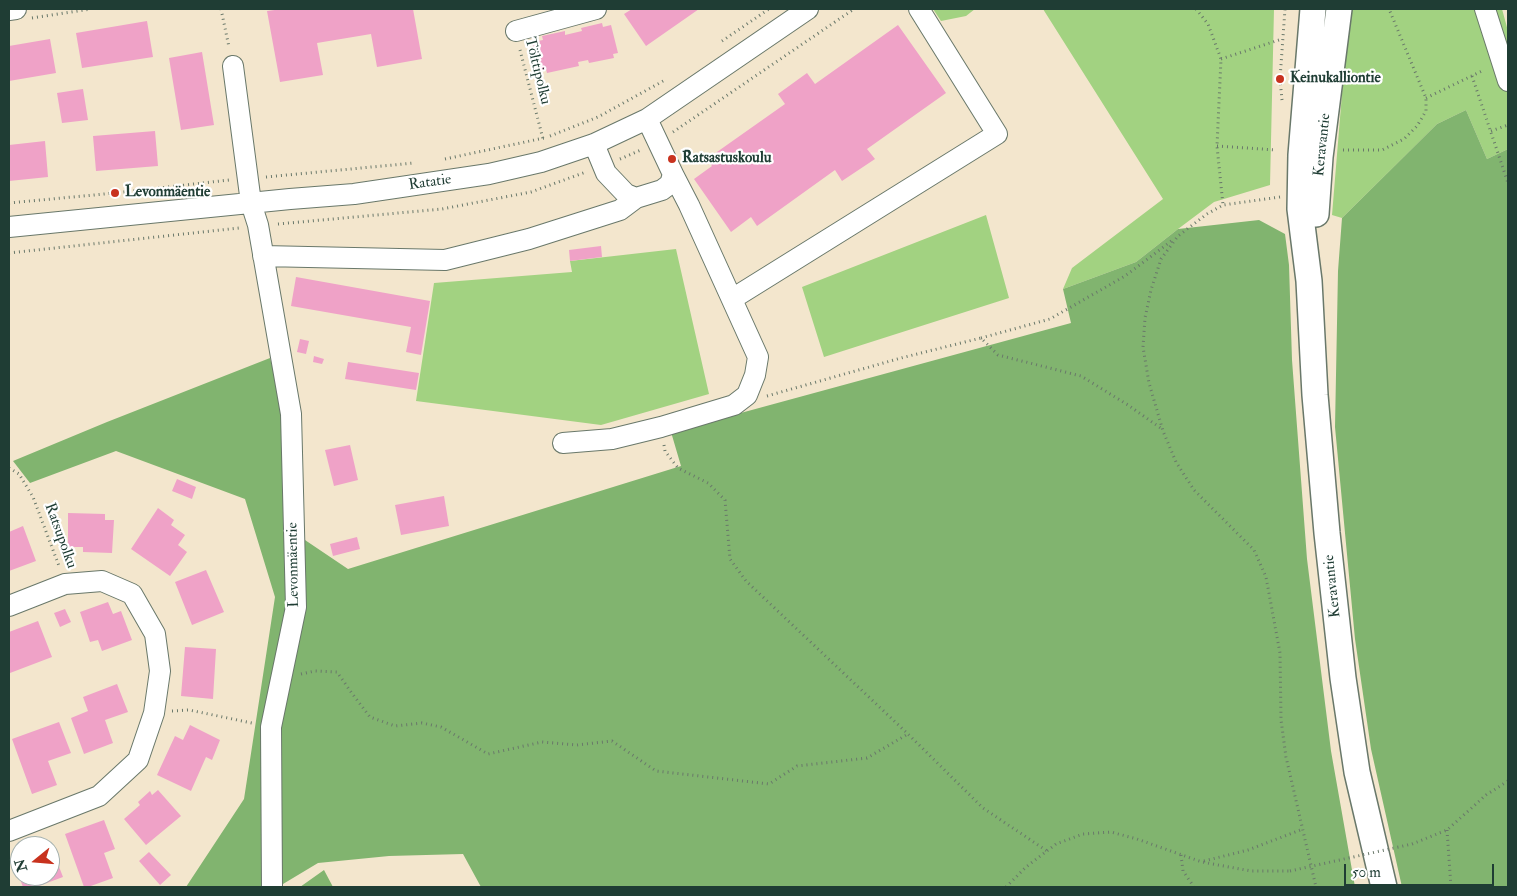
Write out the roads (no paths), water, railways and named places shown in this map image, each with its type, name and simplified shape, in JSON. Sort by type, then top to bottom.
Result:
[{"type":"main road","name":"Keravantie","points":[[1313,9],[1302,155],[1300,209],[1309,281],[1315,395],[1343,678],[1357,772],[1384,887]]},
{"type":"main road","name":"Keravantie","points":[[1309,281],[1320,157],[1339,9]]},
{"type":"street","points":[[516,32],[596,9]]},
{"type":"street","name":"Ratatie","points":[[9,227],[354,194],[489,174],[541,162],[594,144],[647,119],[808,9]]},
{"type":"street","points":[[732,299],[997,134],[919,9]]},
{"type":"street","points":[[1485,9],[1508,81]]},
{"type":"street","points":[[9,10],[21,14]]},
{"type":"street","name":"Levonmäentie","points":[[233,66],[251,203],[258,226],[290,414],[296,607],[271,727],[272,887]]},
{"type":"street","points":[[563,443],[612,439],[661,427],[734,405],[747,395],[755,375],[758,357],[689,205],[647,119]]},
{"type":"street","points":[[594,144],[606,173],[626,194],[636,198]]},
{"type":"street","points":[[263,256],[445,260],[529,239],[620,210],[636,198],[662,190],[670,184],[673,174]]},
{"type":"street","points":[[9,606],[65,584],[102,581],[132,594],[155,634],[160,671],[154,713],[138,760],[99,796],[9,831]]},
{"type":"place","name":"Keinukalliontie","points":[[1280,79]]},
{"type":"place","name":"Ratsastuskoulu","points":[[672,159]]},
{"type":"place","name":"Levonmäentie","points":[[115,193]]}]
